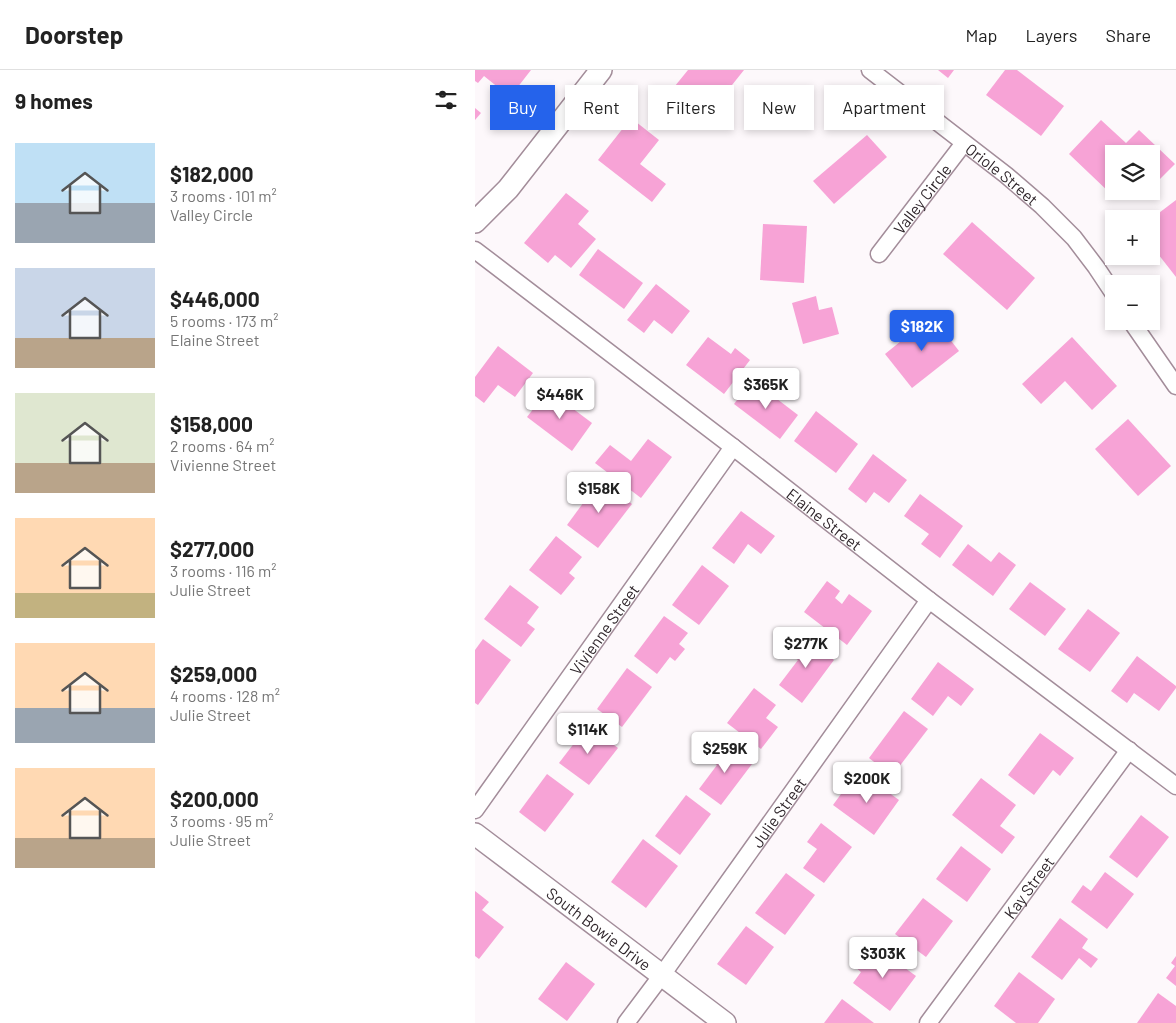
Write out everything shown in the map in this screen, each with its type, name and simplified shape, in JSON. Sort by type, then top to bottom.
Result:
[{"type":"street","points":[[475,222],[508,189],[601,70]]},
{"type":"street","name":"Oriole Street","points":[[870,70],[1006,175],[1042,206],[1074,238],[1105,280]]},
{"type":"street","name":"Valley Circle","points":[[879,254],[964,143]]},
{"type":"street","name":"Elaine Street","points":[[475,250],[733,447],[929,600],[1176,786]]},
{"type":"street","points":[[1137,330],[1176,386]]},
{"type":"street","name":"Vivienne Street","points":[[475,810],[733,447]]},
{"type":"street","name":"Julie Street","points":[[626,1023],[929,600]]},
{"type":"street","name":"Kay Street","points":[[928,1023],[1129,750]]},
{"type":"street","name":"South Bowie Drive","points":[[475,834],[725,1023]]},
{"type":"building","points":[[475,70],[531,70],[519,85],[495,85],[484,76],[478,83],[475,81]]},
{"type":"building","points":[[688,70],[744,70],[732,85],[676,85]]},
{"type":"building","points":[[938,70],[954,70],[948,78]]},
{"type":"building","points":[[1005,70],[1017,70],[1064,106],[1041,136],[986,95]]},
{"type":"building","points":[[475,108],[481,113],[475,120]]},
{"type":"building","points":[[1101,120],[1126,143],[1139,130],[1155,145],[1105,145],[1105,188],[1069,154]]},
{"type":"building","points":[[638,124],[659,140],[640,164],[666,184],[652,202],[598,160],[622,130],[638,130]]},
{"type":"building","points":[[867,135],[887,157],[834,204],[813,181]]},
{"type":"building","points":[[1160,150],[1175,164],[1160,179]]},
{"type":"building","points":[[566,193],[589,211],[578,224],[596,239],[571,268],[555,255],[548,263],[524,243]]},
{"type":"building","points":[[1176,200],[1176,277],[1160,257],[1160,212]]},
{"type":"building","points":[[972,222],[1035,278],[1007,310],[943,254]]},
{"type":"building","points":[[763,224],[807,226],[804,283],[760,280]]},
{"type":"building","points":[[598,249],[643,283],[624,309],[579,275]]},
{"type":"building","points":[[656,284],[690,311],[672,334],[654,320],[644,333],[627,320]]},
{"type":"building","points":[[816,296],[819,310],[832,307],[839,334],[803,344],[792,303]]},
{"type":"building","points":[[932,316],[959,351],[912,388],[885,354]]},
{"type":"building","points":[[708,337],[731,354],[735,348],[750,360],[724,394],[686,365]]},
{"type":"building","points":[[1072,337],[1117,386],[1092,410],[1065,381],[1041,404],[1022,384]]},
{"type":"building","points":[[498,346],[533,373],[515,397],[498,385],[484,403],[475,396],[475,377]]},
{"type":"building","points":[[752,380],[798,415],[780,439],[734,404]]},
{"type":"building","points":[[548,390],[592,423],[572,451],[527,417]]},
{"type":"building","points":[[816,411],[858,444],[836,473],[794,441]]},
{"type":"building","points":[[1128,419],[1171,466],[1138,496],[1095,449]]},
{"type":"building","points":[[648,439],[672,457],[641,498],[595,463],[610,445],[631,461]]},
{"type":"building","points":[[873,454],[907,480],[889,503],[874,492],[866,503],[848,489]]},
{"type":"building","points":[[600,480],[632,504],[598,548],[567,525]]},
{"type":"building","points":[[920,494],[963,526],[940,558],[921,544],[929,534],[904,516]]},
{"type":"building","points":[[741,511],[775,536],[761,554],[748,544],[734,564],[712,548]]},
{"type":"building","points":[[556,536],[582,557],[569,573],[575,578],[561,595],[529,570]]},
{"type":"building","points":[[968,544],[991,562],[999,552],[1016,565],[993,596],[952,565]]},
{"type":"building","points":[[702,565],[729,586],[699,625],[672,605]]},
{"type":"building","points":[[827,581],[840,591],[835,598],[842,604],[849,594],[872,611],[847,645],[804,612]]},
{"type":"building","points":[[1030,582],[1066,609],[1045,636],[1009,609]]},
{"type":"building","points":[[510,585],[539,607],[527,623],[535,629],[521,647],[484,619]]},
{"type":"building","points":[[1088,609],[1120,633],[1090,672],[1058,649]]},
{"type":"building","points":[[664,616],[688,633],[679,644],[685,649],[675,661],[670,657],[657,674],[634,656]]},
{"type":"building","points":[[803,636],[834,660],[802,703],[779,685],[798,660],[789,654]]},
{"type":"building","points":[[483,639],[511,660],[478,705],[475,703],[475,650]]},
{"type":"building","points":[[1137,656],[1176,686],[1159,711],[1134,693],[1127,703],[1111,691]]},
{"type":"building","points":[[938,662],[974,689],[961,706],[948,696],[933,716],[911,699]]},
{"type":"building","points":[[627,668],[652,687],[622,727],[597,709]]},
{"type":"building","points":[[754,688],[776,705],[766,718],[778,727],[761,749],[727,723]]},
{"type":"building","points":[[904,711],[928,729],[892,776],[869,758]]},
{"type":"building","points":[[588,725],[618,748],[589,785],[559,763]]},
{"type":"building","points":[[1040,733],[1074,758],[1060,776],[1053,770],[1034,795],[1008,775]]},
{"type":"building","points":[[725,743],[752,764],[721,805],[699,789],[717,765],[711,761]]},
{"type":"building","points":[[547,774],[574,794],[545,832],[519,812]]},
{"type":"building","points":[[866,776],[899,800],[874,835],[833,805],[849,783],[856,789]]},
{"type":"building","points":[[981,778],[1016,805],[1000,826],[1015,837],[1002,854],[952,815]]},
{"type":"building","points":[[686,795],[711,814],[680,855],[655,836]]},
{"type":"building","points":[[1141,815],[1169,837],[1137,878],[1109,857]]},
{"type":"building","points":[[821,823],[852,847],[824,883],[803,868],[817,849],[807,842]]},
{"type":"building","points":[[643,839],[678,866],[646,908],[611,882]]},
{"type":"building","points":[[961,846],[991,869],[967,902],[936,879]]},
{"type":"building","points":[[1105,872],[1134,894],[1107,929],[1071,902],[1083,885],[1091,891]]},
{"type":"building","points":[[786,873],[815,895],[785,935],[755,913]]},
{"type":"building","points":[[475,891],[489,902],[482,910],[504,927],[479,959],[475,956]]},
{"type":"building","points":[[923,898],[953,921],[926,957],[895,934]]},
{"type":"building","points":[[1060,918],[1088,939],[1082,948],[1098,959],[1091,968],[1079,958],[1062,980],[1031,957]]},
{"type":"building","points":[[746,926],[774,947],[746,985],[717,964]]},
{"type":"building","points":[[869,949],[879,957],[883,952],[916,976],[890,1011],[853,983],[861,972],[855,967]]},
{"type":"building","points":[[1176,956],[1176,986],[1166,978],[1175,966],[1171,963]]},
{"type":"building","points":[[566,962],[595,984],[567,1021],[538,999]]},
{"type":"building","points":[[1019,972],[1055,999],[1038,1023],[1016,1023],[994,1006]]},
{"type":"building","points":[[1158,993],[1176,1006],[1176,1023],[1137,1023]]},
{"type":"building","points":[[842,999],[874,1023],[824,1023]]}]
